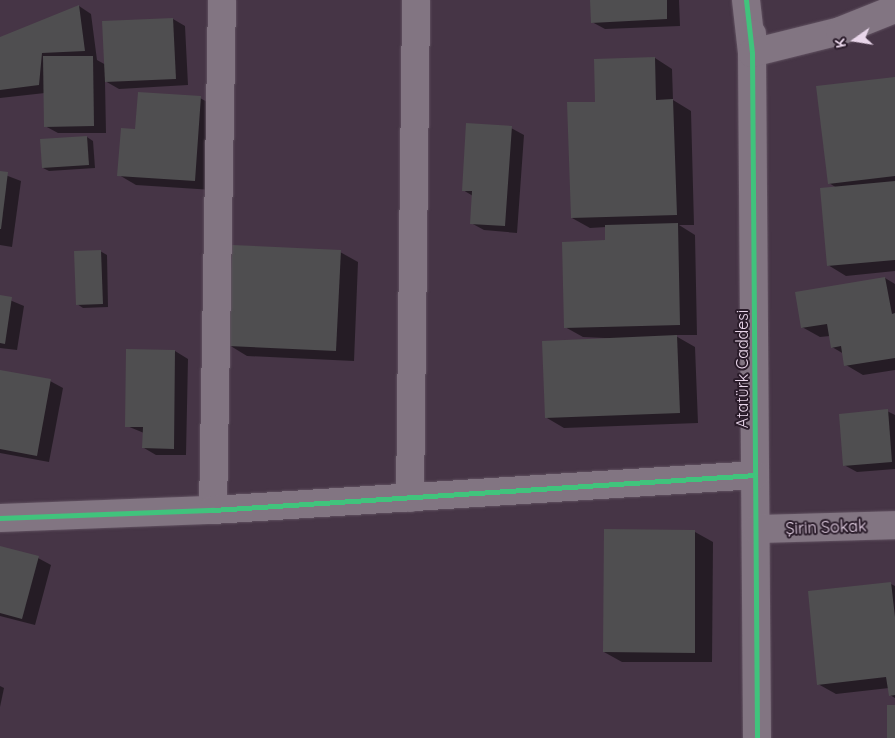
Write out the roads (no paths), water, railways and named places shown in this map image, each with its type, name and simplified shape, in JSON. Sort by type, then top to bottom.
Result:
[{"type":"street","points":[[213,510],[222,0]]},
{"type":"street","points":[[410,498],[416,0]]},
{"type":"street","name":"Atatürk Caddesi","points":[[746,0],[752,53],[757,738]]},
{"type":"street","points":[[751,0],[752,53],[840,31],[895,9]]},
{"type":"street","points":[[0,518],[213,510],[755,475]]},
{"type":"street","name":"Şirin Sokak","points":[[756,529],[895,525]]}]
